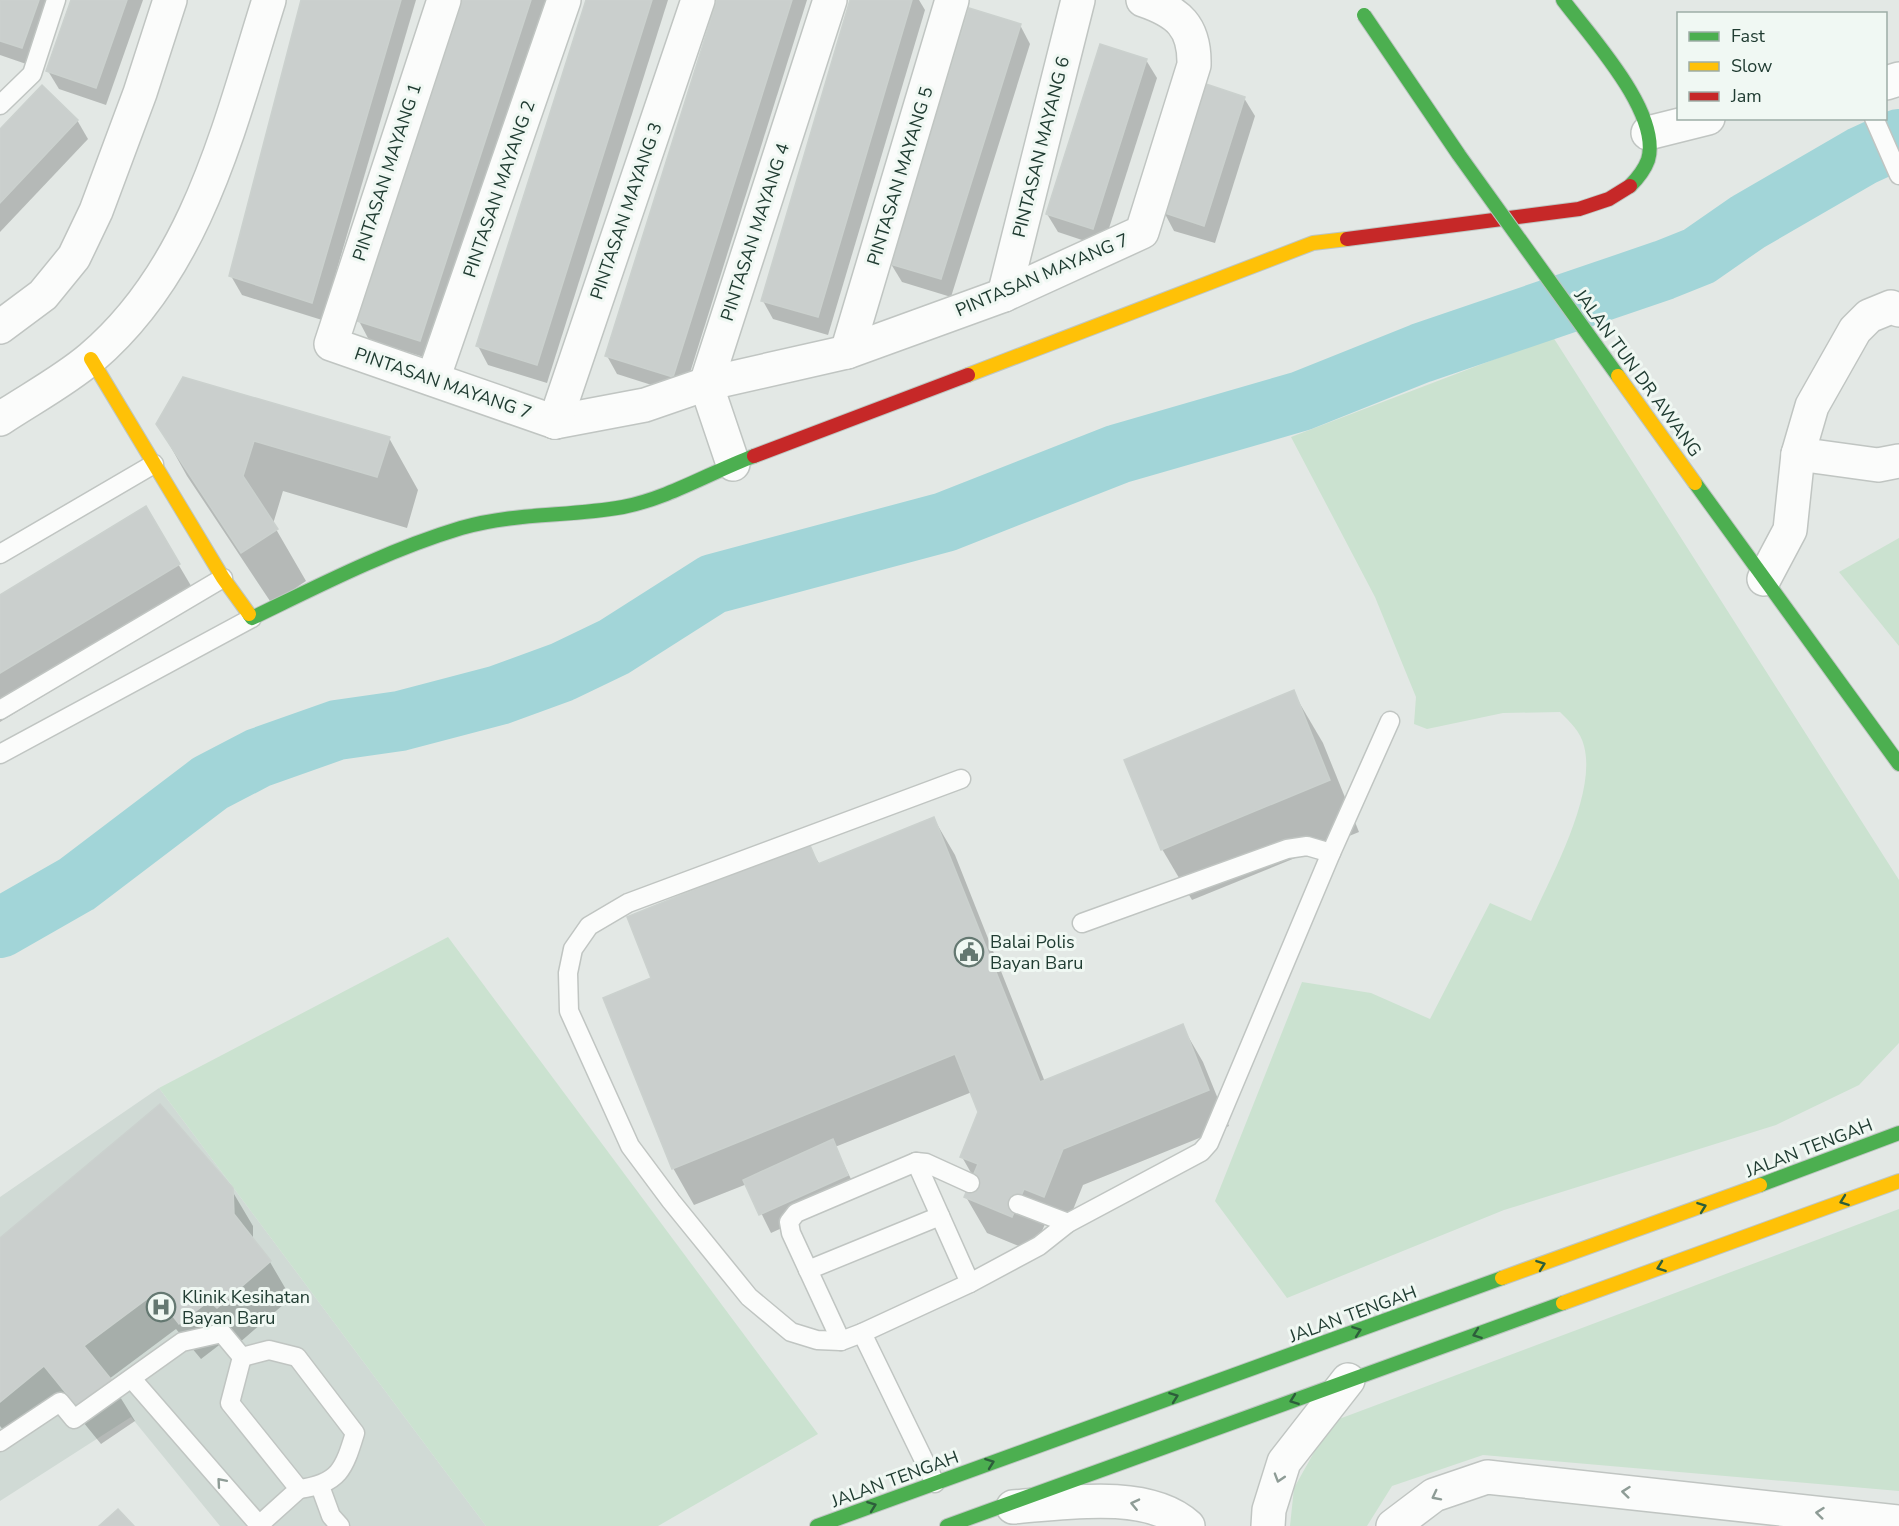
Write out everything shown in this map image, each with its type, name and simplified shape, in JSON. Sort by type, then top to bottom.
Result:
[{"type":"main road","name":"JALAN TUN DR AWANG","points":[[1352,0],[1459,155],[1899,764]]},
{"type":"main road","points":[[91,359],[223,578],[252,618],[343,574],[451,531],[492,519],[531,513],[610,508],[641,502],[733,464],[1312,243],[1579,209],[1606,201],[1627,189],[1642,172],[1650,153],[1648,133],[1635,98],[1563,0]]},
{"type":"main road","points":[[1846,1154],[1890,1120]]},
{"type":"main road","name":"JALAN TENGAH","points":[[817,1526],[1899,1133]]},
{"type":"main road","points":[[947,1526],[1899,1181]]},
{"type":"street","points":[[0,327],[44,295],[74,257],[96,211],[140,93],[170,0]]},
{"type":"street","points":[[0,419],[91,359],[128,320],[157,283],[193,223],[215,169],[268,0]]},
{"type":"street","name":"PINTASAN MAYANG 1","points":[[330,344],[444,0]]},
{"type":"street","name":"PINTASAN MAYANG 2","points":[[433,379],[564,0]]},
{"type":"street","name":"PINTASAN MAYANG 3","points":[[555,422],[698,0]]},
{"type":"street","name":"PINTASAN MAYANG 4","points":[[706,384],[830,0]]},
{"type":"street","name":"PINTASAN MAYANG 5","points":[[848,352],[952,0]]},
{"type":"street","name":"PINTASAN MAYANG 6","points":[[1004,294],[1078,0]]},
{"type":"street","name":"PINTASAN MAYANG 7","points":[[330,344],[555,422],[645,405],[706,384],[848,352],[1004,294],[1142,232],[1194,65],[1195,47],[1190,32],[1179,17],[1163,7],[1143,0]]},
{"type":"street","points":[[1648,133],[1700,120]]},
{"type":"street","points":[[1764,579],[1790,530],[1798,454],[1812,406],[1841,350],[1855,330],[1869,316],[1896,302]]},
{"type":"street","points":[[706,384],[733,464]]},
{"type":"street","points":[[1798,454],[1878,465],[1899,461]]},
{"type":"street","points":[[1268,1526],[1269,1510],[1284,1462],[1348,1380]]},
{"type":"street","points":[[1393,1526],[1434,1495],[1487,1477],[1899,1522]]},
{"type":"street","points":[[993,1509],[1117,1500],[1151,1507],[1188,1526]]},
{"type":"lane","points":[[0,105],[32,74],[56,0]]},
{"type":"lane","points":[[1875,120],[1899,175]]},
{"type":"lane","points":[[0,554],[154,464]]},
{"type":"lane","points":[[0,710],[223,578]]},
{"type":"lane","points":[[0,754],[252,618]]},
{"type":"lane","points":[[961,779],[628,903],[589,926],[573,949],[568,973],[569,1011],[630,1146],[728,1271],[772,1319],[791,1332],[817,1340],[841,1341],[970,1283],[1039,1246],[1068,1223],[1192,1159],[1209,1143],[1331,853],[1390,722]]},
{"type":"lane","points":[[1082,923],[1287,849],[1307,846],[1331,853]]},
{"type":"lane","points":[[841,1341],[791,1233],[789,1222],[796,1213],[916,1162],[926,1163],[970,1183]]},
{"type":"lane","points":[[916,1162],[970,1283]]},
{"type":"lane","points":[[1018,1203],[1068,1223]]},
{"type":"lane","points":[[808,1270],[940,1215]]},
{"type":"lane","points":[[0,1442],[60,1402],[74,1419],[182,1342],[222,1333],[242,1357]]},
{"type":"lane","points":[[862,1333],[935,1483]]},
{"type":"lane","points":[[132,1379],[259,1525],[299,1489],[320,1486],[344,1466],[355,1433],[297,1357],[269,1350],[242,1357]]},
{"type":"lane","points":[[242,1357],[230,1403],[299,1489]]},
{"type":"lane","points":[[320,1486],[331,1516],[340,1526]]},
{"type":"shaded area","name":"Klinik Kesihatan Bayan Baru","points":[[159,1088],[486,1526],[220,1526],[131,1417],[0,1501],[0,1197]]},
{"type":"green space","points":[[1553,337],[1899,880],[1899,1043],[1859,1085],[1776,1125],[1504,1210],[1287,1298],[1215,1201],[1302,982],[1371,993],[1430,1019],[1490,903],[1531,921],[1570,835],[1584,787],[1586,765],[1584,746],[1580,736],[1575,727],[1560,712],[1503,713],[1427,729],[1414,724],[1416,697],[1375,597],[1291,437]]},
{"type":"green space","points":[[1899,538],[1899,646],[1839,572]]},
{"type":"green space","points":[[448,937],[818,1434],[658,1526],[486,1526],[159,1088]]},
{"type":"green space","points":[[1899,1209],[1899,1491],[1483,1455],[1392,1486],[1367,1526],[1290,1526],[1294,1488],[1331,1422]]},
{"type":"building","points":[[0,0],[39,0],[22,48],[0,41]]},
{"type":"building","points":[[71,0],[127,0],[96,88],[46,71]]},
{"type":"building","points":[[301,0],[401,0],[312,303],[229,276]]},
{"type":"building","points":[[462,0],[531,0],[420,341],[357,321]]},
{"type":"building","points":[[586,0],[652,0],[537,365],[476,346]]},
{"type":"building","points":[[717,0],[792,0],[673,377],[605,356]]},
{"type":"building","points":[[850,0],[912,0],[818,317],[761,301]]},
{"type":"building","points":[[969,8],[1021,24],[941,279],[890,264]]},
{"type":"building","points":[[1100,44],[1147,59],[1093,229],[1046,214]]},
{"type":"building","points":[[1203,83],[1245,97],[1204,226],[1162,212]]},
{"type":"building","points":[[42,85],[78,120],[0,203],[0,129]]},
{"type":"building","points":[[183,377],[390,437],[377,477],[254,441],[243,476],[278,529],[241,553],[156,424]]},
{"type":"building","points":[[146,506],[180,564],[0,673],[0,595]]},
{"type":"building","points":[[1294,690],[1330,780],[1161,850],[1124,760]]},
{"type":"building","points":[[934,817],[1040,1082],[1183,1024],[1209,1090],[1063,1149],[1044,1197],[1024,1189],[1012,1217],[964,1197],[978,1164],[960,1157],[978,1112],[955,1054],[672,1169],[603,998],[651,978],[627,917],[809,843],[818,864]]},
{"type":"building","points":[[160,1104],[233,1188],[234,1214],[271,1261],[217,1308],[209,1301],[179,1324],[155,1293],[84,1346],[115,1384],[79,1409],[44,1366],[0,1402],[0,1238]]},
{"type":"building","points":[[833,1139],[848,1175],[759,1215],[743,1180]]},
{"type":"building","points":[[118,1509],[134,1526],[99,1526]]},
{"type":"waterway","points":[[0,928],[77,884],[210,783],[258,758],[337,730],[400,721],[499,695],[562,672],[614,647],[713,584],[945,522],[1118,454],[1301,401],[1421,353],[1664,270],[1699,256],[1748,222],[1862,156],[1899,139]]},
{"type":"traffic: fast","points":[[1563,0],[1620,76],[1644,120],[1649,141],[1648,160],[1645,168],[1630,186]]},
{"type":"traffic: fast","points":[[1364,15],[1459,155],[1618,376]]},
{"type":"traffic: fast","points":[[249,614],[252,618],[381,557],[461,528],[502,519],[603,510],[640,503],[754,456]]},
{"type":"traffic: fast","points":[[1695,483],[1899,764]]},
{"type":"traffic: fast","points":[[1760,1185],[1899,1133]]},
{"type":"traffic: fast","points":[[817,1526],[1502,1278]]},
{"type":"traffic: fast","points":[[947,1526],[1563,1303]]},
{"type":"traffic: slow","points":[[968,375],[1313,243],[1347,239]]},
{"type":"traffic: slow","points":[[91,359],[223,578],[249,614]]},
{"type":"traffic: slow","points":[[1618,376],[1695,483]]},
{"type":"traffic: slow","points":[[1563,1303],[1899,1181]]},
{"type":"traffic: slow","points":[[1502,1278],[1760,1185]]},
{"type":"traffic: jam","points":[[1347,239],[1579,209],[1609,199],[1630,186]]},
{"type":"traffic: jam","points":[[754,456],[968,375]]},
{"type":"place","name":"Balai Polis Bayan Baru","points":[[969,952]]},
{"type":"place","name":"Klinik Kesihatan Bayan Baru","points":[[161,1307]]}]
